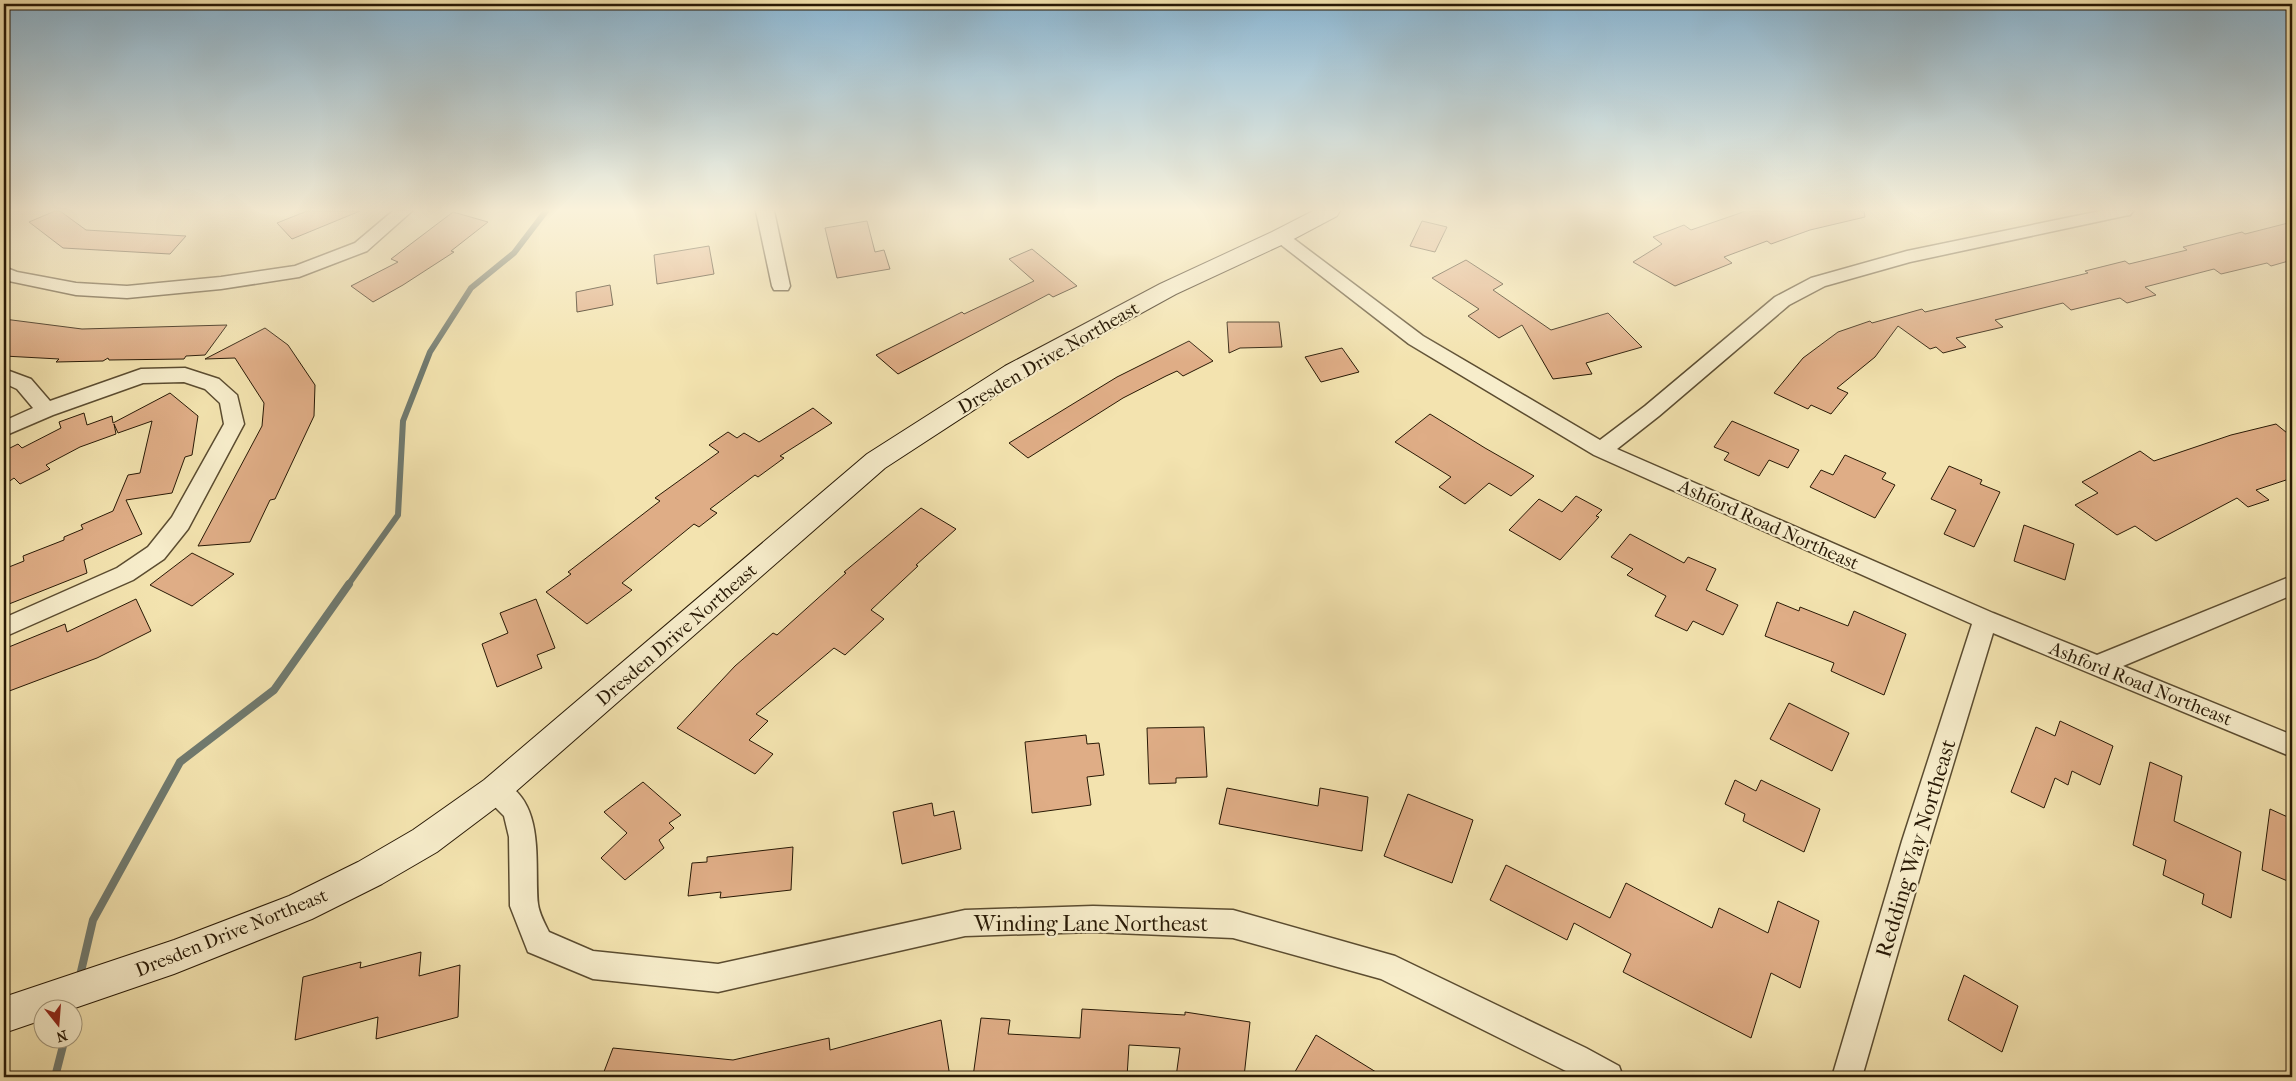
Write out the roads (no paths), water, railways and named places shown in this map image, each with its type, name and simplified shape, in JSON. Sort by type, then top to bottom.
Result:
[{"type":"street","points":[[4,273],[12,277],[76,289],[127,292],[231,282],[299,271],[324,261]]},
{"type":"street","points":[[776,261],[781,286]]},
{"type":"street","name":"Dresden Drive Northeast","points":[[4,1015],[174,957],[300,908],[370,873],[425,841],[495,790],[876,462],[1014,372],[1168,289],[1227,261]]},
{"type":"street","name":"Ashford Road Northeast","points":[[1312,261],[1416,340],[1601,450],[1985,620],[2099,665],[2292,746]]},
{"type":"street","points":[[1601,450],[1652,411],[1782,301],[1818,282],[1890,261]]},
{"type":"street","points":[[4,429],[46,410],[141,376],[185,375],[212,384],[230,400],[234,424],[180,524],[156,553],[125,574],[4,628]]},
{"type":"street","points":[[4,376],[24,384],[46,410]]},
{"type":"street","points":[[2099,665],[2292,585]]},
{"type":"street","name":"Redding Way Northeast","points":[[1847,1077],[1916,840],[1985,620]]},
{"type":"street","name":"Winding Lane Northeast","points":[[495,790],[516,810],[523,837],[524,906],[538,942],[593,965],[718,978],[965,923],[1093,919],[1233,924],[1385,966],[1608,1077]]},
{"type":"waterway","points":[[348,585],[398,515],[403,421],[430,352],[471,288],[504,261]]},
{"type":"waterway","points":[[79,980],[93,920],[180,762],[274,690],[349,584]]},
{"type":"waterway","points":[[55,1077],[62,1048]]}]
